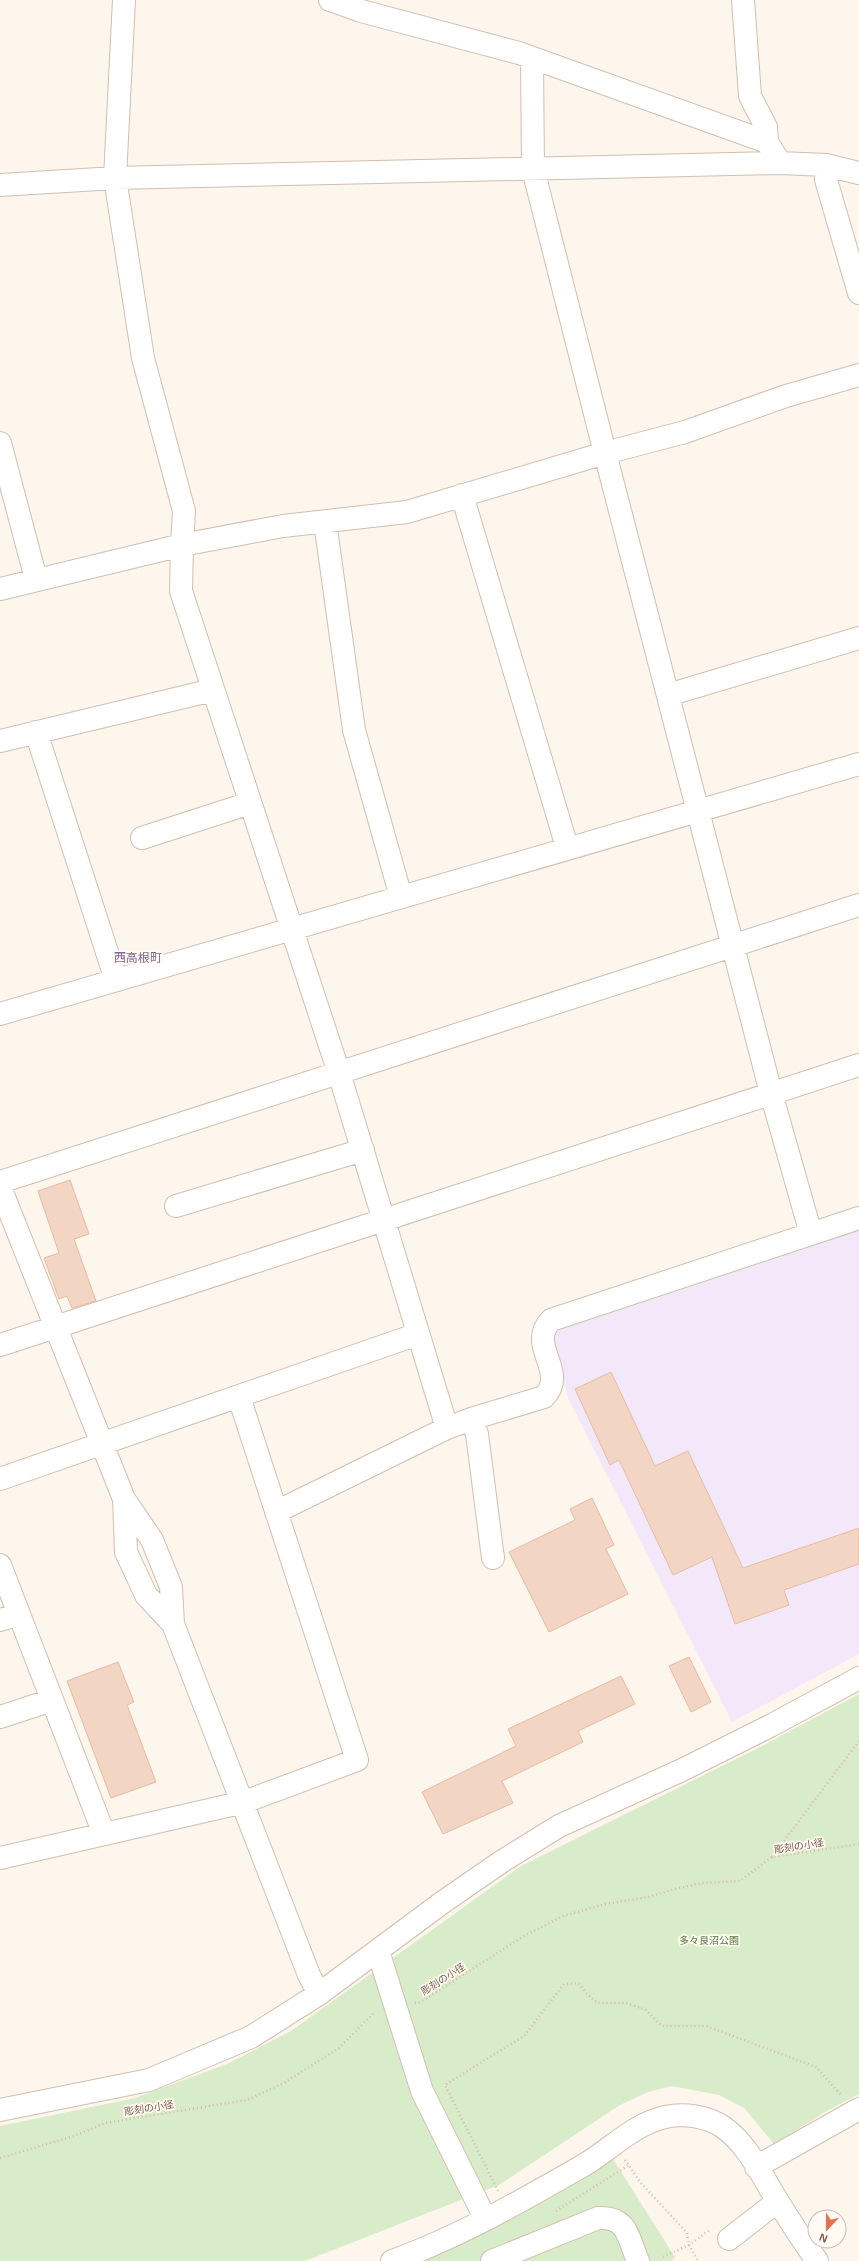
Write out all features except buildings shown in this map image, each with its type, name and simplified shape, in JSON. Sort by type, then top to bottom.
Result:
[{"type":"street","points":[[124,0],[115,178],[143,358],[184,511],[181,592],[339,1073],[447,1428]]},
{"type":"street","points":[[330,0],[361,11],[532,58],[767,142]]},
{"type":"street","points":[[743,0],[750,96],[766,127],[767,142],[780,163]]},
{"type":"street","points":[[532,58],[534,169],[604,453],[734,944],[771,1093],[811,1234]]},
{"type":"street","points":[[0,185],[115,178],[780,163],[826,165],[859,173]]},
{"type":"street","points":[[826,165],[826,180],[859,293]]},
{"type":"street","points":[[0,589],[36,579],[182,545],[283,526],[407,512],[604,453],[685,432],[786,396],[859,375]]},
{"type":"street","points":[[1,453],[36,579]]},
{"type":"street","points":[[462,495],[567,847]]},
{"type":"street","points":[[325,522],[354,730],[401,897]]},
{"type":"street","points":[[668,695],[859,638]]},
{"type":"street","points":[[0,741],[213,690]]},
{"type":"street","points":[[36,732],[116,980]]},
{"type":"street","points":[[0,1014],[567,847],[859,764]]},
{"type":"street","points":[[142,838],[250,803]]},
{"type":"street","points":[[0,1182],[859,904]]},
{"type":"street","points":[[0,1345],[385,1221],[771,1093],[859,1066]]},
{"type":"street","points":[[176,1206],[363,1150]]},
{"type":"street","points":[[0,1187],[54,1327],[124,1499],[126,1552],[146,1595],[174,1624],[244,1802],[309,1975],[320,1994]]},
{"type":"street","points":[[276,1512],[447,1428],[471,1419],[544,1397],[552,1389],[553,1380],[542,1336],[544,1327],[551,1320],[859,1218]]},
{"type":"street","points":[[0,1479],[418,1334]]},
{"type":"street","points":[[0,1858],[244,1802],[358,1760],[239,1397]]},
{"type":"street","points":[[471,1419],[477,1434],[493,1558]]},
{"type":"street","points":[[0,1565],[9,1617],[52,1700],[104,1834]]},
{"type":"street","points":[[0,2110],[149,2080],[251,2037],[320,1994],[501,1862],[559,1826],[770,1726],[859,1678]]},
{"type":"street","points":[[0,1717],[52,1700]]},
{"type":"street","points":[[378,1951],[422,2091],[485,2218]]},
{"type":"street","points":[[756,2167],[856,2111]]},
{"type":"street","points":[[392,2261],[427,2248],[485,2218],[585,2164],[635,2130],[666,2117],[686,2115],[704,2118],[723,2128],[740,2145],[817,2261]]},
{"type":"street","points":[[721,2233],[778,2201]]},
{"type":"street","points":[[492,2261],[598,2218],[609,2217],[618,2220],[624,2228],[638,2261]]},
{"type":"path","points":[[772,1857],[859,1741]]},
{"type":"path","name":"彫刻の小径","points":[[0,2158],[74,2136],[105,2123],[248,2100],[284,2084],[339,2048],[378,2008],[394,2002],[419,2004],[524,1936],[562,1916],[605,1904],[649,1897],[675,1888],[740,1881],[772,1857],[859,1844]]},
{"type":"path","points":[[498,2191],[445,2085],[524,2036],[564,1984],[578,1983],[588,1995],[598,2003],[626,2003],[646,2010],[662,2026],[706,2026],[816,2067],[838,2089],[856,2111]]},
{"type":"path","points":[[622,2156],[641,2183],[687,2233],[689,2245],[698,2261]]},
{"type":"path","points":[[550,2215],[629,2165]]},
{"type":"path","points":[[663,2257],[721,2233]]},
{"type":"shaded area","points":[[859,1226],[859,1654],[732,1722],[568,1398],[553,1340],[557,1326]]},
{"type":"green space","name":"多々良沼公園","points":[[859,1694],[859,2094],[825,2112],[774,2144],[744,2108],[719,2095],[672,2086],[648,2092],[620,2105],[499,2185],[305,2261],[0,2261],[0,2126],[135,2098],[227,2064],[291,2031],[521,1866],[762,1746]]},
{"type":"green space","points":[[611,2156],[675,2257],[672,2261],[415,2261],[478,2236]]},
{"type":"district","name":"西高根町","points":[[138,958]]}]
